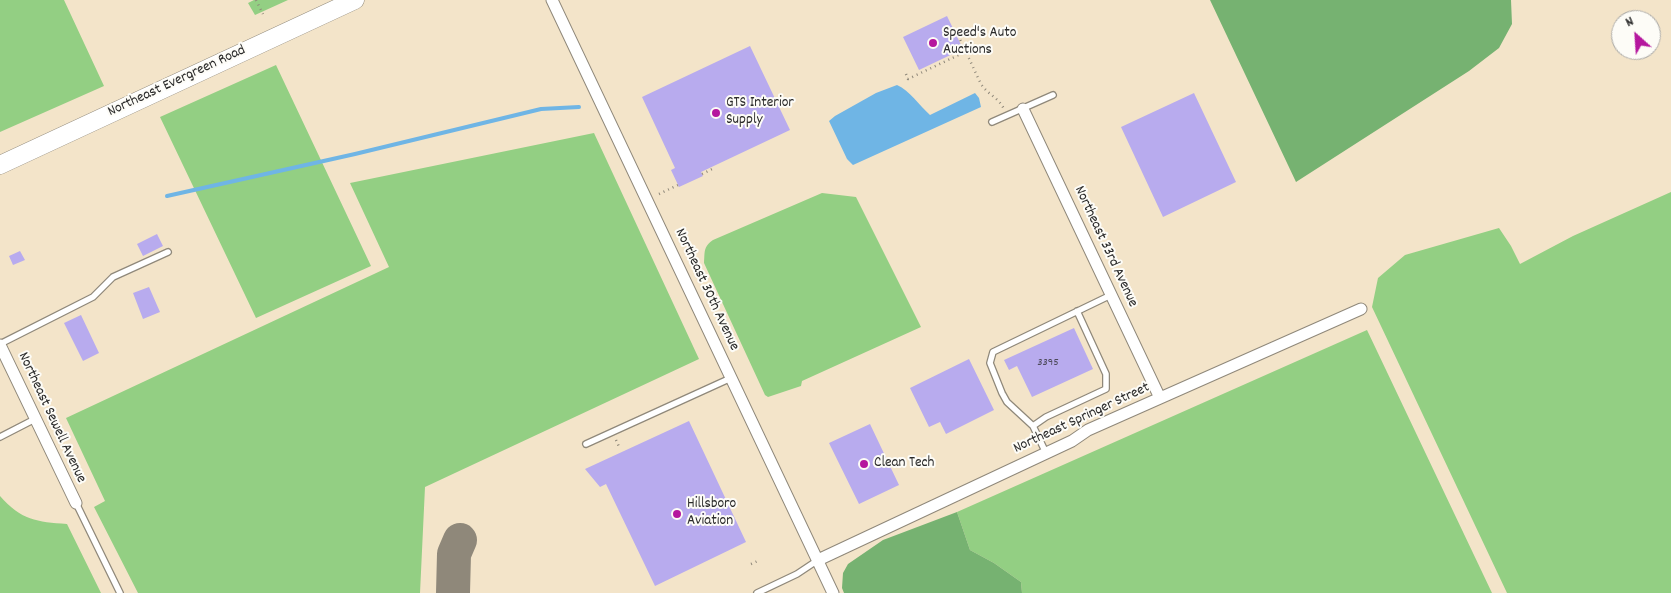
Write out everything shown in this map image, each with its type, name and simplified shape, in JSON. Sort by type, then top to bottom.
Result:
[{"type":"main road","name":"Northeast Evergreen Road","points":[[0,165],[355,0]]},
{"type":"street","name":"Northeast 30th Avenue","points":[[552,0],[833,593]]},
{"type":"street","name":"Northeast 33rd Avenue","points":[[1023,109],[1160,398]]},
{"type":"street","name":"Northeast Springer Street","points":[[818,560],[1072,441],[1088,430],[1361,309]]},
{"type":"street","name":"Northeast Sewell Avenue","points":[[0,344],[76,503]]},
{"type":"lane","points":[[992,122],[1054,95]]},
{"type":"lane","points":[[0,344],[93,297],[113,277],[168,252]]},
{"type":"lane","points":[[1046,453],[1034,426],[1007,402],[990,363],[993,352],[1111,294]]},
{"type":"lane","points":[[1034,426],[1046,417],[1106,389],[1106,374],[1078,311]]},
{"type":"lane","points":[[586,444],[731,378]]},
{"type":"lane","points":[[0,437],[35,420]]},
{"type":"lane","points":[[76,503],[120,593]]},
{"type":"lane","points":[[757,593],[797,574],[818,560]]},
{"type":"path","points":[[256,0],[263,14]]},
{"type":"path","points":[[956,32],[984,89],[996,97],[1005,110]]},
{"type":"path","points":[[906,74],[908,79],[965,52]]},
{"type":"path","points":[[702,174],[714,168]]},
{"type":"path","points":[[660,194],[678,185]]},
{"type":"path","points":[[616,440],[620,449]]},
{"type":"path","points":[[751,564],[760,560]]},
{"type":"green space","points":[[0,0],[64,0],[104,86],[0,132]]},
{"type":"green space","points":[[254,0],[288,0],[255,15],[248,3]]},
{"type":"green space","points":[[1210,0],[1511,0],[1512,24],[1499,48],[1469,71],[1296,182]]},
{"type":"green space","points":[[276,65],[371,266],[256,318],[160,117]]},
{"type":"green space","points":[[594,133],[699,359],[425,487],[420,593],[138,593],[94,507],[105,501],[66,418],[389,267],[350,183]]},
{"type":"green space","points":[[1671,192],[1671,593],[1507,593],[1372,307],[1378,278],[1405,255],[1499,228],[1520,264],[1573,236]]},
{"type":"green space","points":[[822,193],[856,197],[921,327],[802,381],[801,386],[768,397],[765,395],[704,263],[705,250],[713,240]]},
{"type":"green space","points":[[1367,330],[1492,593],[1022,593],[1021,582],[994,563],[970,550],[957,512]]},
{"type":"green space","points":[[0,496],[15,510],[30,518],[38,521],[67,524],[101,593],[0,593]]},
{"type":"green space","points":[[957,512],[970,550],[994,563],[1021,582],[1022,593],[844,593],[842,588],[843,573],[848,564],[883,540]]},
{"type":"water","points":[[897,85],[910,94],[930,115],[975,93],[979,98],[981,107],[853,165],[847,159],[829,121],[876,93]]},
{"type":"building","name":"Speed's Auto Auctions","points":[[947,16],[963,49],[919,70],[903,37]]},
{"type":"building","name":"GTS Interior Supply","points":[[750,46],[790,130],[701,172],[703,176],[679,187],[671,170],[675,168],[642,97]]},
{"type":"building","points":[[1194,93],[1236,182],[1163,217],[1121,127]]},
{"type":"building","points":[[157,234],[163,246],[143,256],[137,244]]},
{"type":"building","points":[[20,251],[25,260],[13,265],[9,256]]},
{"type":"building","points":[[149,287],[160,312],[143,319],[133,293]]},
{"type":"building","points":[[81,315],[99,353],[83,361],[64,323]]},
{"type":"building","points":[[1074,328],[1093,369],[1032,397],[1017,366],[1009,370],[1004,360]]},
{"type":"building","points":[[969,359],[994,410],[946,434],[940,422],[929,427],[910,388]]},
{"type":"building","name":"Hillsboro Aviation","points":[[689,421],[746,542],[655,586],[606,484],[600,487],[585,469]]},
{"type":"building","name":"Clean Tech","points":[[870,424],[899,485],[859,504],[829,443]]},
{"type":"waterway","points":[[167,196],[355,154],[541,109],[579,107]]},
{"type":"taxiway","points":[[453,593],[454,554],[460,540]]},
{"type":"place","name":"Speed's Auto Auctions","points":[[933,43]]},
{"type":"place","name":"GTS Interior Supply","points":[[716,113]]},
{"type":"place","name":"Clean Tech","points":[[864,464]]},
{"type":"place","name":"Hillsboro Aviation","points":[[677,514]]}]
